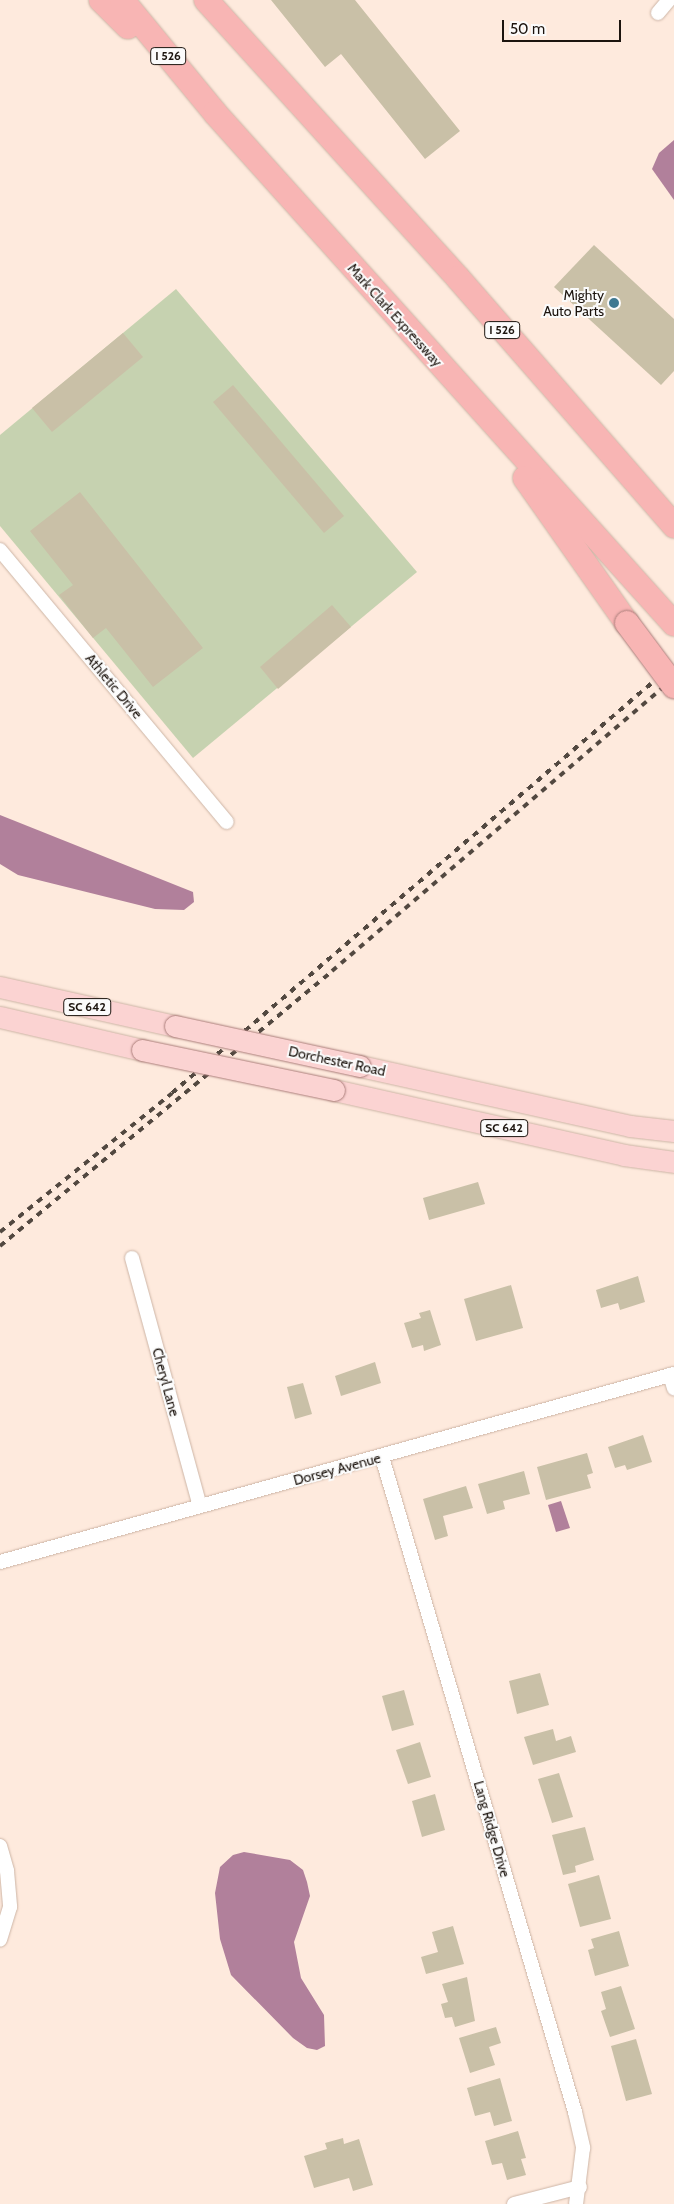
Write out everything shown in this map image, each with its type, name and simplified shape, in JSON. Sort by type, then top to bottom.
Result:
[{"type":"highway","points":[[101,0],[215,113]]},
{"type":"highway","name":"Mark Clark Expressway","points":[[122,0],[215,113],[466,395],[674,624]]},
{"type":"highway","name":"I 526","points":[[206,0],[674,526]]},
{"type":"highway","points":[[221,0],[329,136]]},
{"type":"highway","points":[[466,395],[627,624],[674,686]]},
{"type":"main road","name":"Dorchester Road","points":[[0,987],[630,1126],[674,1132]]},
{"type":"main road","name":"Dorchester Road","points":[[0,1017],[142,1050],[334,1090],[624,1155],[674,1162]]},
{"type":"street","points":[[658,12],[669,0]]},
{"type":"street","name":"Athletic Drive","points":[[0,550],[226,822]]},
{"type":"street","name":"Cheryl Lane","points":[[132,1258],[200,1506]]},
{"type":"street","name":"Dorsey Avenue","points":[[0,1562],[200,1506],[673,1379]]},
{"type":"street","name":"Lang Ridge Drive","points":[[382,1457],[576,2112],[583,2148],[580,2186],[576,2204]]},
{"type":"street","points":[[0,1846],[7,1871],[10,1907],[0,1940]]},
{"type":"street","points":[[514,2204],[580,2186]]},
{"type":"green space","points":[[176,289],[417,572],[193,758],[0,526],[0,435]]},
{"type":"shaded area","points":[[674,140],[674,200],[652,169],[659,153]]},
{"type":"shaded area","points":[[0,815],[193,892],[194,902],[184,910],[155,909],[18,875],[0,864]]},
{"type":"shaded area","points":[[561,1501],[570,1528],[556,1532],[548,1505]]},
{"type":"shaded area","points":[[244,1852],[290,1860],[303,1870],[310,1896],[294,1942],[301,1978],[324,2015],[325,2046],[317,2050],[307,2048],[293,2038],[231,1975],[220,1939],[215,1893],[220,1867],[233,1855]]},
{"type":"building","points":[[271,0],[355,0],[460,131],[425,159],[341,54],[325,67]]},
{"type":"building","name":"Mighty Auto Parts","points":[[594,245],[674,319],[674,371],[661,385],[554,287]]},
{"type":"building","points":[[123,333],[143,357],[52,432],[32,408]]},
{"type":"building","points":[[233,385],[344,516],[324,533],[213,402]]},
{"type":"building","points":[[80,492],[203,648],[153,687],[106,628],[93,638],[59,595],[73,585],[30,531]]},
{"type":"building","points":[[332,605],[351,627],[278,689],[260,667]]},
{"type":"building","points":[[478,1182],[485,1204],[429,1220],[423,1198]]},
{"type":"building","points":[[638,1276],[645,1302],[620,1310],[618,1303],[601,1308],[596,1290]]},
{"type":"building","points":[[511,1285],[523,1328],[476,1341],[464,1299]]},
{"type":"building","points":[[430,1310],[441,1345],[424,1351],[423,1345],[412,1348],[404,1323],[421,1318],[419,1313]]},
{"type":"building","points":[[375,1362],[381,1383],[341,1396],[335,1376]]},
{"type":"building","points":[[303,1383],[312,1414],[295,1419],[287,1387]]},
{"type":"building","points":[[643,1435],[652,1462],[627,1470],[625,1465],[615,1468],[608,1447]]},
{"type":"building","points":[[587,1453],[593,1473],[587,1475],[591,1488],[546,1500],[537,1467]]},
{"type":"building","points":[[524,1471],[530,1494],[503,1501],[505,1509],[487,1514],[478,1484]]},
{"type":"building","points":[[466,1486],[473,1508],[443,1516],[448,1536],[435,1540],[423,1499]]},
{"type":"building","points":[[540,1673],[549,1705],[517,1714],[509,1681]]},
{"type":"building","points":[[404,1690],[414,1725],[392,1731],[382,1696]]},
{"type":"building","points":[[553,1729],[556,1741],[571,1736],[576,1752],[533,1765],[524,1737]]},
{"type":"building","points":[[420,1742],[431,1777],[408,1784],[396,1750]]},
{"type":"building","points":[[559,1773],[573,1817],[552,1823],[538,1779]]},
{"type":"building","points":[[435,1794],[445,1830],[422,1837],[412,1801]]},
{"type":"building","points":[[585,1827],[594,1860],[575,1866],[576,1872],[563,1875],[552,1835]]},
{"type":"building","points":[[599,1875],[611,1919],[580,1927],[568,1884]]},
{"type":"building","points":[[453,1926],[464,1964],[426,1974],[421,1957],[438,1952],[432,1932]]},
{"type":"building","points":[[619,1931],[629,1966],[595,1976],[588,1950],[594,1948],[591,1939]]},
{"type":"building","points":[[467,1977],[475,2021],[455,2027],[452,2017],[445,2018],[441,2004],[448,2002],[442,1984]]},
{"type":"building","points":[[621,1986],[635,2029],[610,2037],[601,2011],[606,2009],[601,1992]]},
{"type":"building","points":[[496,2027],[501,2043],[489,2047],[495,2065],[470,2073],[459,2038]]},
{"type":"building","points":[[636,2039],[652,2094],[626,2101],[611,2046]]},
{"type":"building","points":[[500,2078],[512,2121],[494,2126],[490,2112],[475,2116],[467,2088]]},
{"type":"building","points":[[518,2131],[526,2158],[521,2159],[526,2175],[507,2180],[502,2163],[492,2165],[485,2141]]},
{"type":"building","points":[[343,2138],[344,2144],[359,2139],[373,2185],[353,2191],[349,2178],[314,2188],[304,2156],[327,2149],[325,2143]]},
{"type":"railway","points":[[0,1232],[172,1093],[674,664]]},
{"type":"railway","points":[[0,1246],[332,971],[674,678]]},
{"type":"place","name":"Mighty Auto Parts","points":[[614,303]]}]
